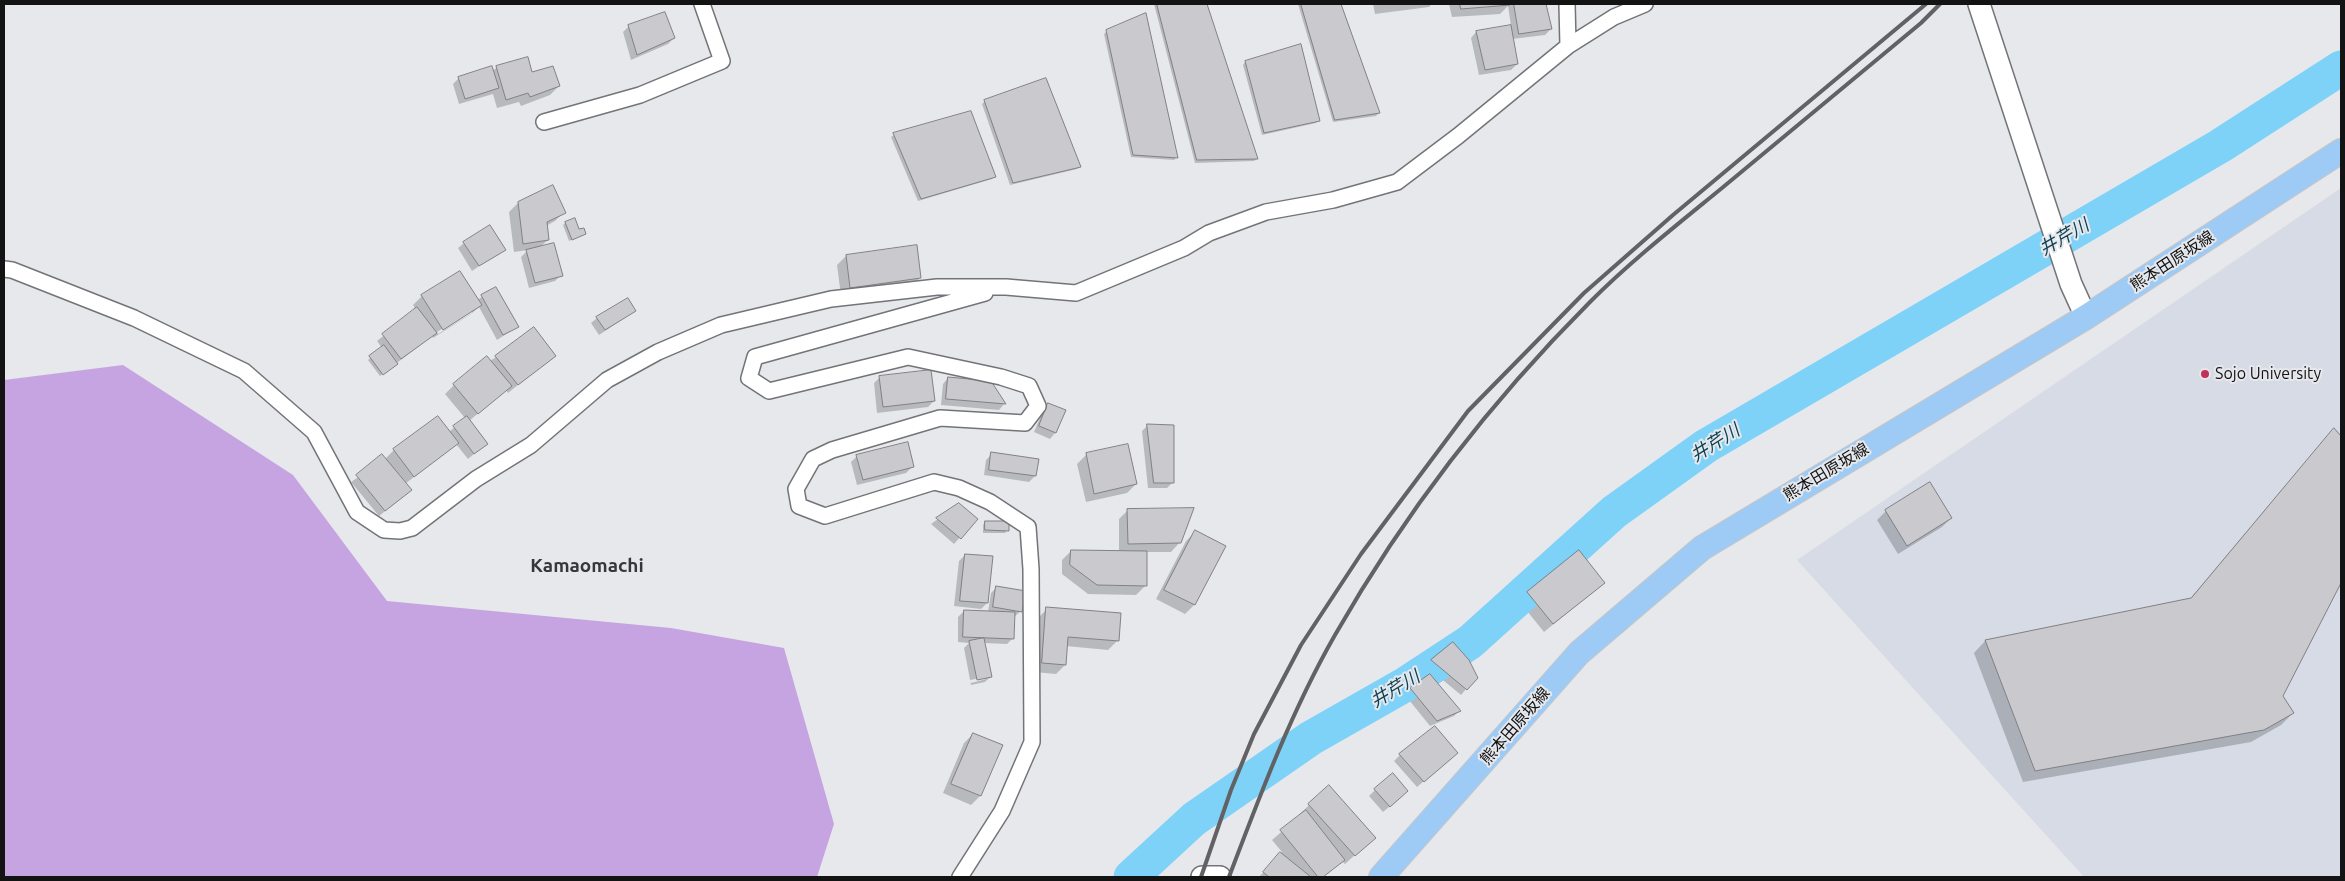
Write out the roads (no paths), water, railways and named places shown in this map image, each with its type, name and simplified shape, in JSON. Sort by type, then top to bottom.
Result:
[{"type":"main road","name":"熊本田原坂線","points":[[1381,877],[1578,653],[1702,548],[2086,317],[2341,151]]},
{"type":"street","points":[[544,122],[640,95],[722,61],[702,4]]},
{"type":"street","points":[[1567,4],[1568,46]]},
{"type":"street","points":[[4,268],[134,318],[244,371],[314,432],[357,512],[384,530],[400,531],[412,528],[476,479],[531,445],[607,380],[658,352],[720,325],[831,299],[937,287],[1006,287],[1076,294],[1184,248],[1209,233],[1266,212],[1333,200],[1397,182],[1458,136],[1568,46],[1614,17],[1645,4]]},
{"type":"street","points":[[1979,4],[2071,284],[2086,317]]},
{"type":"street","points":[[960,877],[1002,812],[1032,742],[1031,569],[1028,528],[990,502],[959,488],[934,482],[825,516],[799,506],[796,489],[813,459],[832,450],[940,418],[1026,422],[1038,406],[1029,386],[1001,377],[908,356],[769,391],[749,378],[755,356],[1006,287]]},
{"type":"street","points":[[1202,877],[1220,877]]},
{"type":"waterway","name":"井芹川","points":[[1131,877],[1194,819],[1311,738],[1406,684],[1470,642],[1614,512],[1706,446],[2220,146],[2341,68]]},
{"type":"railway","points":[[1201,877],[1231,790],[1254,734],[1301,645],[1361,554],[1468,411],[1584,293],[1673,215],[1926,4]]},
{"type":"railway","points":[[1229,877],[1290,724],[1335,635],[1390,546],[1451,460],[1484,419],[1553,340],[1622,272],[1921,23],[1940,4]]},
{"type":"place","name":"Sojo University","points":[[2205,374]]},
{"type":"district","name":"Kamaomachi","points":[[587,566]]}]
